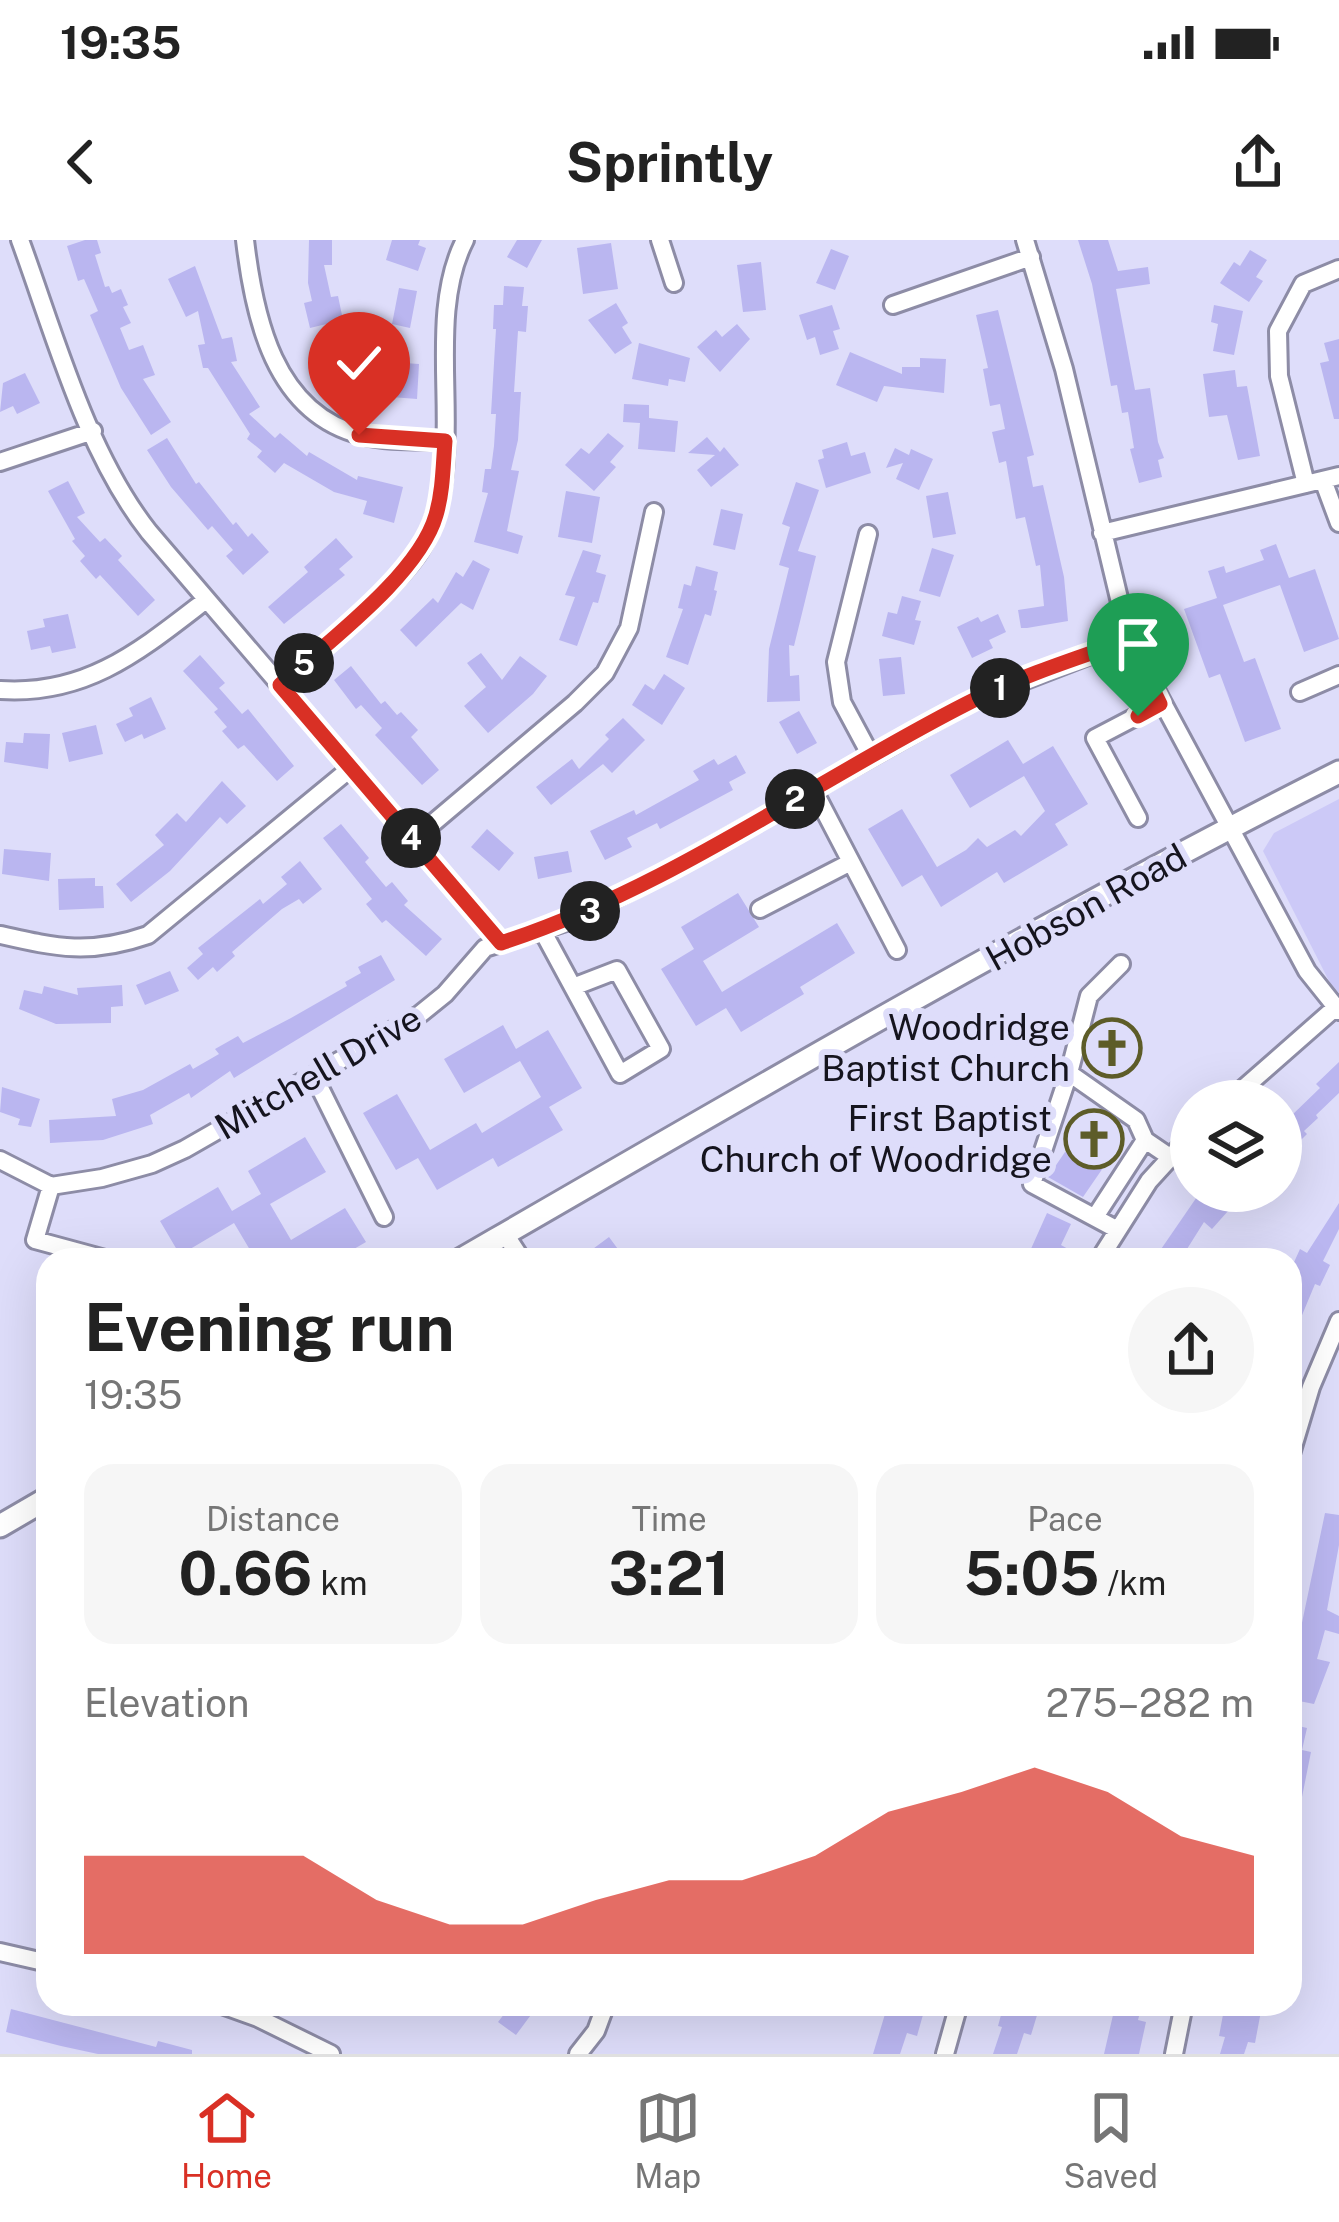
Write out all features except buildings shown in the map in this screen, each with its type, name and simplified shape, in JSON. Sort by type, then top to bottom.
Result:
[{"type":"main road","name":"Hobson Road","points":[[481,1248],[1229,827],[1339,772]]},
{"type":"main road","points":[[0,1526],[36,1505]]},
{"type":"street","points":[[20,240],[121,494],[501,943]]},
{"type":"street","points":[[245,240],[250,285],[265,334],[279,374],[299,399],[327,421],[359,435],[445,441]]},
{"type":"street","points":[[280,685],[403,572],[436,516],[445,441],[450,290],[465,240]]},
{"type":"street","points":[[660,240],[674,283]]},
{"type":"street","points":[[892,304],[1028,249],[1059,352],[1129,640],[1307,971],[1337,1009],[1254,1080]]},
{"type":"street","points":[[1339,269],[1303,284],[1278,331],[1279,376],[1339,524]]},
{"type":"street","points":[[0,461],[93,431]]},
{"type":"street","points":[[1102,533],[1322,480]]},
{"type":"street","points":[[413,840],[575,704],[605,673],[629,628],[654,512]]},
{"type":"street","points":[[868,535],[836,662],[842,702],[871,756]]},
{"type":"street","points":[[0,690],[45,689],[110,669],[206,600]]},
{"type":"street","name":"Mitchell Drive","points":[[51,1186],[152,1164],[435,1004],[485,948],[574,919],[969,702],[1129,640]]},
{"type":"street","points":[[1300,692],[1339,675]]},
{"type":"street","points":[[1138,818],[1095,738],[1160,704]]},
{"type":"street","points":[[1,935],[83,950],[119,945],[148,934],[351,769]]},
{"type":"street","points":[[813,789],[897,950]]},
{"type":"street","points":[[760,909],[851,862]]},
{"type":"street","points":[[542,930],[620,1074],[661,1049],[617,970],[573,987]]},
{"type":"street","points":[[1116,1228],[1032,1184],[1089,996],[1120,964]]},
{"type":"street","points":[[1069,1073],[1136,1120],[1145,1141],[1170,1156],[1105,1248]]},
{"type":"street","points":[[314,1076],[385,1217]]},
{"type":"street","points":[[1095,1217],[1145,1141]]},
{"type":"street","points":[[0,1160],[51,1186],[35,1240],[65,1248]]},
{"type":"street","points":[[505,1234],[514,1248]]},
{"type":"street","points":[[1302,1417],[1339,1321]]},
{"type":"street","points":[[0,1952],[36,1960]]},
{"type":"street","points":[[268,2016],[331,2054]]},
{"type":"street","points":[[581,2051],[600,2016]]},
{"type":"street","points":[[945,2054],[956,2016]]},
{"type":"street","points":[[1174,2054],[1182,2016]]},
{"type":"shaded area","points":[[1339,799],[1339,993],[1263,851],[1274,833]]},
{"type":"place","name":"Woodridge Baptist Church","points":[[1112,1048]]},
{"type":"place","name":"First Baptist Church of Woodridge","points":[[1094,1139]]},
{"type":"route","points":[[359,435],[445,441],[436,516],[403,572],[280,685],[501,943],[574,919],[672,869],[969,702],[1129,640],[1160,704],[1138,716]]}]
